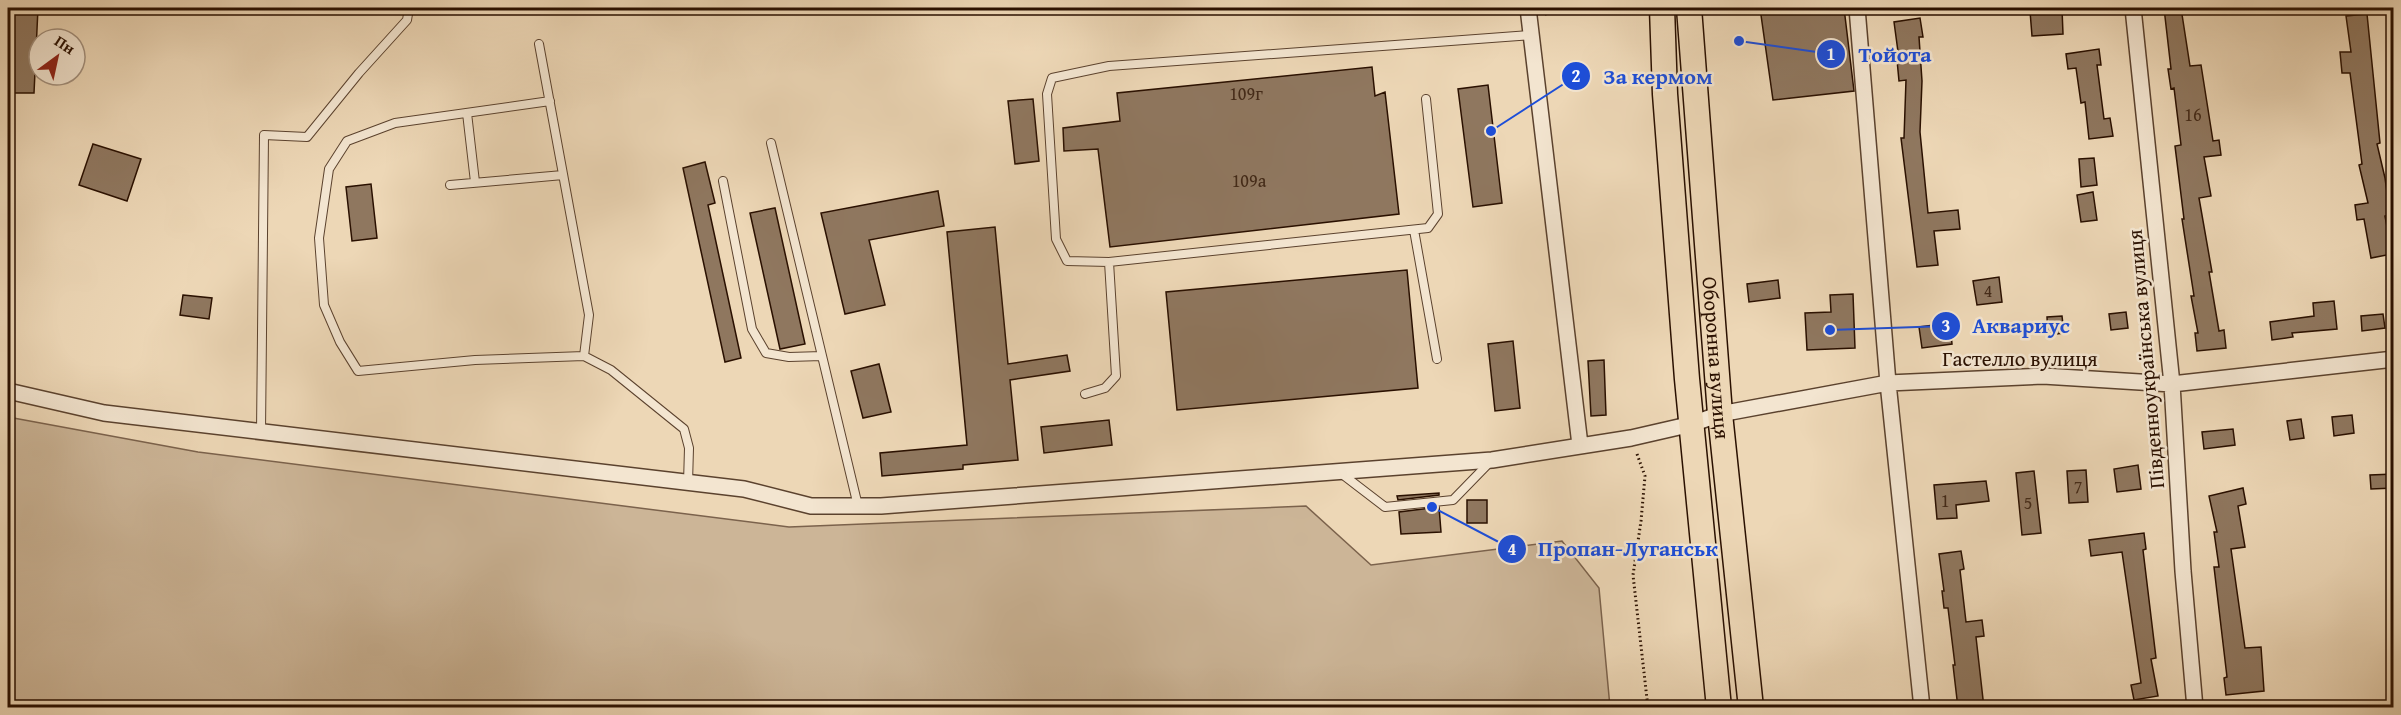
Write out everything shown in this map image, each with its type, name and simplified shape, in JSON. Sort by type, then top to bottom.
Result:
[{"type":"main road","name":"Оборонна вулиця","points":[[1662,8],[1665,94],[1692,424],[1719,708]]},
{"type":"main road","name":"Оборонна вулиця","points":[[1689,8],[1720,414],[1751,708]]},
{"type":"street","points":[[1857,8],[1888,383],[1922,708]]},
{"type":"street","name":"Південноукраїнська вулиця","points":[[2133,8],[2172,384],[2183,571],[2195,708]]},
{"type":"street","points":[[1528,12],[1580,445]]},
{"type":"street","name":"Гастелло вулиця","points":[[8,391],[104,413],[744,489],[811,506],[881,506],[1492,460],[1631,438],[1692,424],[1720,414],[1888,383],[2043,376],[2172,384],[2394,358]]},
{"type":"lane","points":[[261,432],[264,135],[307,137],[359,73],[407,20],[409,8]]},
{"type":"lane","points":[[1426,99],[1438,214],[1428,228],[1109,262],[1067,261],[1056,239],[1047,94],[1052,78],[1109,66],[1531,35]]},
{"type":"lane","points":[[539,44],[589,315],[584,356]]},
{"type":"lane","points":[[549,101],[395,123],[346,141],[329,169],[319,238],[324,305],[340,342],[358,371],[475,360],[584,356],[611,370],[684,429],[689,448],[688,483]]},
{"type":"lane","points":[[467,113],[475,182]]},
{"type":"lane","points":[[771,143],[858,506]]},
{"type":"lane","points":[[450,185],[563,175]]},
{"type":"lane","points":[[723,181],[752,328],[766,352],[789,357],[822,356]]},
{"type":"lane","points":[[1414,230],[1437,359]]},
{"type":"lane","points":[[1085,394],[1105,388],[1116,376],[1109,262]]},
{"type":"lane","points":[[1339,471],[1385,507],[1453,500],[1492,460]]},
{"type":"path","points":[[1528,12],[1589,8]]},
{"type":"path","points":[[1631,438],[1645,477],[1633,575],[1648,708]]},
{"type":"shaded area","points":[[8,417],[198,452],[789,527],[1306,506],[1371,565],[1562,541],[1599,588],[1610,707],[8,707]]},
{"type":"building","points":[[8,8],[38,8],[37,27],[27,27],[27,87],[34,87],[34,93],[8,93]]},
{"type":"building","points":[[1760,8],[1844,8],[1854,91],[1773,100]]},
{"type":"building","points":[[2164,8],[2181,8],[2190,66],[2201,65],[2213,141],[2219,140],[2221,155],[2204,157],[2211,196],[2199,198],[2212,272],[2209,272],[2219,331],[2224,330],[2226,348],[2197,351],[2195,333],[2198,333],[2191,296],[2194,296],[2182,219],[2184,219],[2175,146],[2181,145],[2174,88],[2171,89],[2168,69],[2171,69]]},
{"type":"building","points":[[2062,9],[2063,34],[2032,36],[2030,11]]},
{"type":"building","points":[[2367,14],[2380,143],[2377,144],[2385,178],[2390,215],[2385,216],[2392,254],[2371,258],[2364,219],[2357,220],[2355,205],[2368,203],[2359,165],[2362,164],[2350,73],[2342,73],[2340,52],[2351,52],[2346,16]]},
{"type":"building","points":[[1920,18],[1923,37],[1919,37],[1922,81],[1920,132],[1928,213],[1958,210],[1960,229],[1934,231],[1938,265],[1917,267],[1901,138],[1904,138],[1906,80],[1899,81],[1897,60],[1899,59],[1894,22]]},
{"type":"building","points":[[2099,49],[2101,65],[2097,65],[2104,119],[2110,118],[2113,136],[2089,139],[2085,102],[2081,103],[2076,68],[2068,69],[2066,54]]},
{"type":"building","points":[[1372,67],[1375,96],[1385,92],[1399,214],[1110,247],[1098,149],[1064,151],[1063,128],[1120,121],[1117,93]]},
{"type":"building","points":[[1488,85],[1502,203],[1473,207],[1458,89]]},
{"type":"building","points":[[1033,99],[1039,161],[1015,164],[1008,101]]},
{"type":"building","points":[[93,144],[141,159],[127,201],[79,185]]},
{"type":"building","points":[[2094,158],[2097,185],[2081,187],[2079,159]]},
{"type":"building","points":[[705,162],[715,203],[708,205],[741,358],[725,362],[683,168]]},
{"type":"building","points":[[371,184],[377,238],[352,241],[346,187]]},
{"type":"building","points":[[938,191],[944,226],[869,240],[885,305],[845,314],[821,213]]},
{"type":"building","points":[[2093,192],[2097,220],[2081,222],[2077,195]]},
{"type":"building","points":[[775,208],[805,344],[780,349],[750,213]]},
{"type":"building","points":[[995,227],[1008,364],[1067,355],[1070,371],[1010,380],[1018,460],[963,465],[963,469],[882,476],[880,453],[967,445],[947,232]]},
{"type":"building","points":[[1407,270],[1418,388],[1177,410],[1166,292]]},
{"type":"building","points":[[1999,277],[2002,302],[1977,305],[1973,281]]},
{"type":"building","points":[[1778,280],[1780,298],[1749,302],[1747,284]]},
{"type":"building","points":[[1853,294],[1855,348],[1807,350],[1805,313],[1831,312],[1830,295]]},
{"type":"building","points":[[183,295],[212,298],[209,319],[180,315]]},
{"type":"building","points":[[2334,301],[2337,329],[2292,333],[2293,337],[2272,340],[2270,322],[2314,316],[2313,303]]},
{"type":"building","points":[[2126,312],[2128,328],[2111,330],[2109,314]]},
{"type":"building","points":[[2383,314],[2385,328],[2362,331],[2361,316]]},
{"type":"building","points":[[2062,316],[2064,333],[2048,335],[2047,317]]},
{"type":"building","points":[[1950,323],[1952,344],[1922,348],[1919,327]]},
{"type":"building","points":[[1513,341],[1520,408],[1495,411],[1488,344]]},
{"type":"building","points":[[1604,360],[1606,415],[1591,416],[1588,361]]},
{"type":"building","points":[[879,364],[891,412],[863,418],[851,371]]},
{"type":"building","points":[[2352,415],[2354,433],[2334,436],[2332,417]]},
{"type":"building","points":[[2301,419],[2304,438],[2290,440],[2287,421]]},
{"type":"building","points":[[1109,420],[1112,445],[1044,453],[1041,427]]},
{"type":"building","points":[[2233,429],[2235,445],[2204,449],[2202,432]]},
{"type":"building","points":[[2138,465],[2141,489],[2117,492],[2114,469]]},
{"type":"building","points":[[2086,470],[2088,502],[2069,503],[2067,471]]},
{"type":"building","points":[[2034,471],[2041,533],[2022,535],[2016,473]]},
{"type":"building","points":[[2394,474],[2394,488],[2371,489],[2370,475]]},
{"type":"building","points":[[1986,481],[1989,501],[1956,505],[1957,518],[1937,519],[1934,485]]},
{"type":"building","points":[[2243,488],[2246,504],[2238,506],[2245,547],[2231,549],[2245,648],[2261,647],[2264,691],[2226,695],[2224,678],[2227,677],[2214,567],[2219,567],[2214,532],[2217,532],[2209,496]]},
{"type":"building","points":[[1439,493],[1439,495],[1398,500],[1397,496]]},
{"type":"building","points":[[1467,500],[1487,500],[1487,523],[1467,523]]},
{"type":"building","points":[[1439,507],[1441,532],[1401,534],[1399,512]]},
{"type":"building","points":[[2144,533],[2146,549],[2143,550],[2156,658],[2151,659],[2158,696],[2134,700],[2131,685],[2141,683],[2122,552],[2091,556],[2089,540]]},
{"type":"building","points":[[1961,551],[1964,569],[1960,570],[1966,622],[1982,620],[1984,636],[1976,637],[1984,708],[1958,708],[1948,608],[1944,608],[1939,554]]},
{"type":"place","name":"Тойота","points":[[1739,41]]},
{"type":"place","name":"За кермом","points":[[1491,131]]},
{"type":"place","name":"Аквариус","points":[[1830,330]]},
{"type":"place","name":"Пропан-Луганськ","points":[[1432,507]]}]
